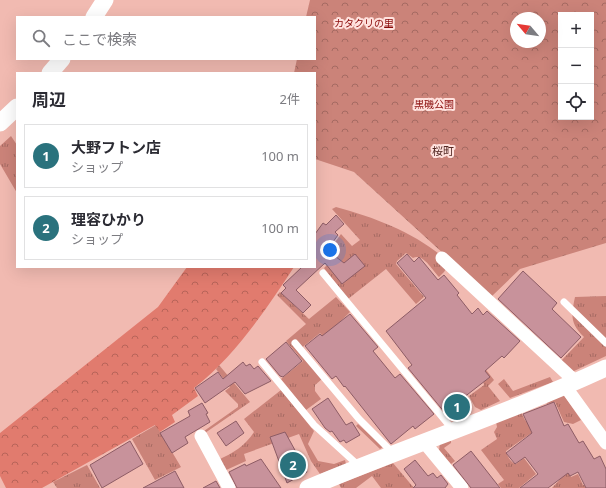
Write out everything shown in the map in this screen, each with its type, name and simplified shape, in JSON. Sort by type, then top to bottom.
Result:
[{"type":"street","points":[[95,16],[105,0]]},
{"type":"street","points":[[51,72],[61,60]]},
{"type":"street","points":[[0,123],[16,108]]},
{"type":"street","points":[[442,258],[570,384],[606,443]]},
{"type":"street","points":[[313,487],[359,466],[424,442],[570,384],[606,368]]},
{"type":"street","points":[[201,436],[229,488]]},
{"type":"street","points":[[424,442],[462,488]]},
{"type":"lane","points":[[323,274],[453,430]]},
{"type":"lane","points":[[564,302],[606,343]]},
{"type":"lane","points":[[295,342],[359,419],[393,453]]},
{"type":"lane","points":[[262,362],[314,425],[359,466]]},
{"type":"green space","name":"黒磯公園","points":[[310,0],[606,0],[606,243],[520,269],[491,297],[354,172],[316,159],[316,72],[294,72],[297,60],[316,60],[316,16],[306,16]]},
{"type":"green space","points":[[11,136],[16,144],[16,191],[0,164],[0,146]]},
{"type":"green space","points":[[336,207],[367,216],[411,235],[450,263],[439,277],[424,260],[420,258],[413,258],[406,253],[397,261],[396,264],[424,297],[416,304],[386,269],[348,299],[324,268],[336,256],[330,249],[341,234],[352,246],[360,240],[332,209]]},
{"type":"green space","points":[[186,268],[293,268],[272,300],[236,347],[223,362],[194,388],[198,396],[172,415],[175,422],[160,432],[155,425],[42,488],[6,488],[0,476],[0,433],[158,307]]},
{"type":"green space","points":[[280,292],[309,319],[336,297],[350,312],[324,338],[320,333],[299,350],[322,379],[315,385],[315,391],[321,399],[306,410],[281,379],[303,361],[286,341],[306,324],[277,295]]},
{"type":"green space","points":[[606,296],[606,356],[572,372],[561,361],[584,337],[576,328],[573,319],[572,314],[575,297]]},
{"type":"green space","points":[[465,343],[494,380],[488,386],[500,401],[481,410],[475,407],[469,396],[484,385],[482,377]]},
{"type":"green space","points":[[219,365],[250,402],[205,433],[204,431],[238,407],[238,404],[225,391],[230,387],[216,369]]},
{"type":"green space","points":[[550,377],[553,382],[510,398],[498,384],[504,379],[513,391]]},
{"type":"green space","points":[[281,390],[314,431],[308,444],[318,461],[334,464],[345,460],[346,464],[320,474],[311,461],[299,434],[244,454],[246,461],[224,471],[218,460],[238,449],[254,432],[244,419]]},
{"type":"green space","points":[[563,394],[581,420],[573,424],[564,422],[555,402],[547,404],[546,401]]},
{"type":"green space","points":[[521,412],[525,420],[558,454],[571,477],[578,474],[583,485],[598,488],[552,488],[563,476],[533,434],[530,434],[506,451],[512,462],[516,464],[524,458],[536,474],[519,488],[501,488],[498,484],[504,480],[481,450],[497,439],[494,432],[497,427],[496,422]]},
{"type":"green space","points":[[358,424],[383,447],[380,449],[356,426]]},
{"type":"green space","points":[[156,425],[181,467],[155,480],[132,439]]},
{"type":"green space","points":[[451,440],[451,443],[444,448],[455,461],[451,464],[439,450],[440,444]]},
{"type":"green space","points":[[393,463],[414,488],[381,488],[372,476],[356,488],[341,488],[339,484]]},
{"type":"green space","points":[[87,465],[100,488],[57,488],[53,482]]},
{"type":"building","points":[[336,215],[344,224],[335,232],[338,235],[327,250],[344,263],[355,254],[365,266],[342,284],[325,263],[296,290],[311,305],[303,313],[281,293],[286,288],[283,285],[301,268],[316,268],[316,233],[323,223],[326,225]]},
{"type":"building","points":[[407,254],[414,262],[419,257],[438,280],[444,275],[459,293],[457,295],[472,314],[478,308],[483,315],[487,311],[520,341],[504,358],[502,356],[485,371],[490,377],[463,398],[470,408],[458,418],[456,415],[450,419],[408,368],[412,365],[386,331],[426,298],[397,263]]},
{"type":"building","points":[[523,271],[557,303],[552,309],[581,337],[561,358],[498,299]]},
{"type":"building","points":[[350,314],[378,347],[373,351],[395,378],[400,374],[434,414],[415,429],[413,426],[391,444],[345,386],[344,387],[336,376],[332,379],[305,346],[320,334],[322,336]]},
{"type":"building","points":[[286,342],[302,361],[283,377],[280,376],[266,359]]},
{"type":"building","points":[[243,362],[246,366],[250,364],[254,369],[258,366],[271,381],[245,394],[235,382],[205,403],[195,388],[218,372],[223,379]]},
{"type":"building","points":[[328,398],[346,425],[352,422],[360,435],[346,443],[344,440],[340,442],[332,431],[330,432],[325,428],[312,409]]},
{"type":"building","points":[[554,402],[564,426],[568,424],[579,443],[583,441],[594,459],[600,456],[606,469],[606,488],[586,488],[578,472],[570,476],[568,473],[548,488],[520,488],[538,474],[525,457],[515,464],[506,453],[532,433],[523,414]]},
{"type":"building","points":[[202,403],[208,413],[206,414],[210,422],[185,437],[188,443],[172,453],[160,433],[190,416],[188,411]]},
{"type":"building","points":[[236,421],[244,433],[226,446],[217,433]]},
{"type":"building","points":[[285,432],[307,472],[287,483],[270,437]]},
{"type":"building","points":[[130,441],[143,464],[102,488],[90,465]]},
{"type":"building","points":[[471,451],[500,488],[471,488],[453,465]]},
{"type":"building","points":[[261,459],[281,488],[237,488],[229,472],[245,464],[246,466]]},
{"type":"building","points":[[415,460],[428,476],[433,473],[437,478],[441,475],[448,484],[445,488],[413,488],[416,485],[404,469]]},
{"type":"building","points":[[175,471],[184,488],[143,488]]},
{"type":"building","points":[[216,481],[220,488],[203,488]]},
{"type":"place","name":"大野フトン店","points":[[457,407]]},
{"type":"place","name":"理容ひかり","points":[[293,465]]},
{"type":"district","name":"桜町","points":[[443,151]]},
{"type":"park label","name":"カタクリの里","points":[[364,23]]}]
